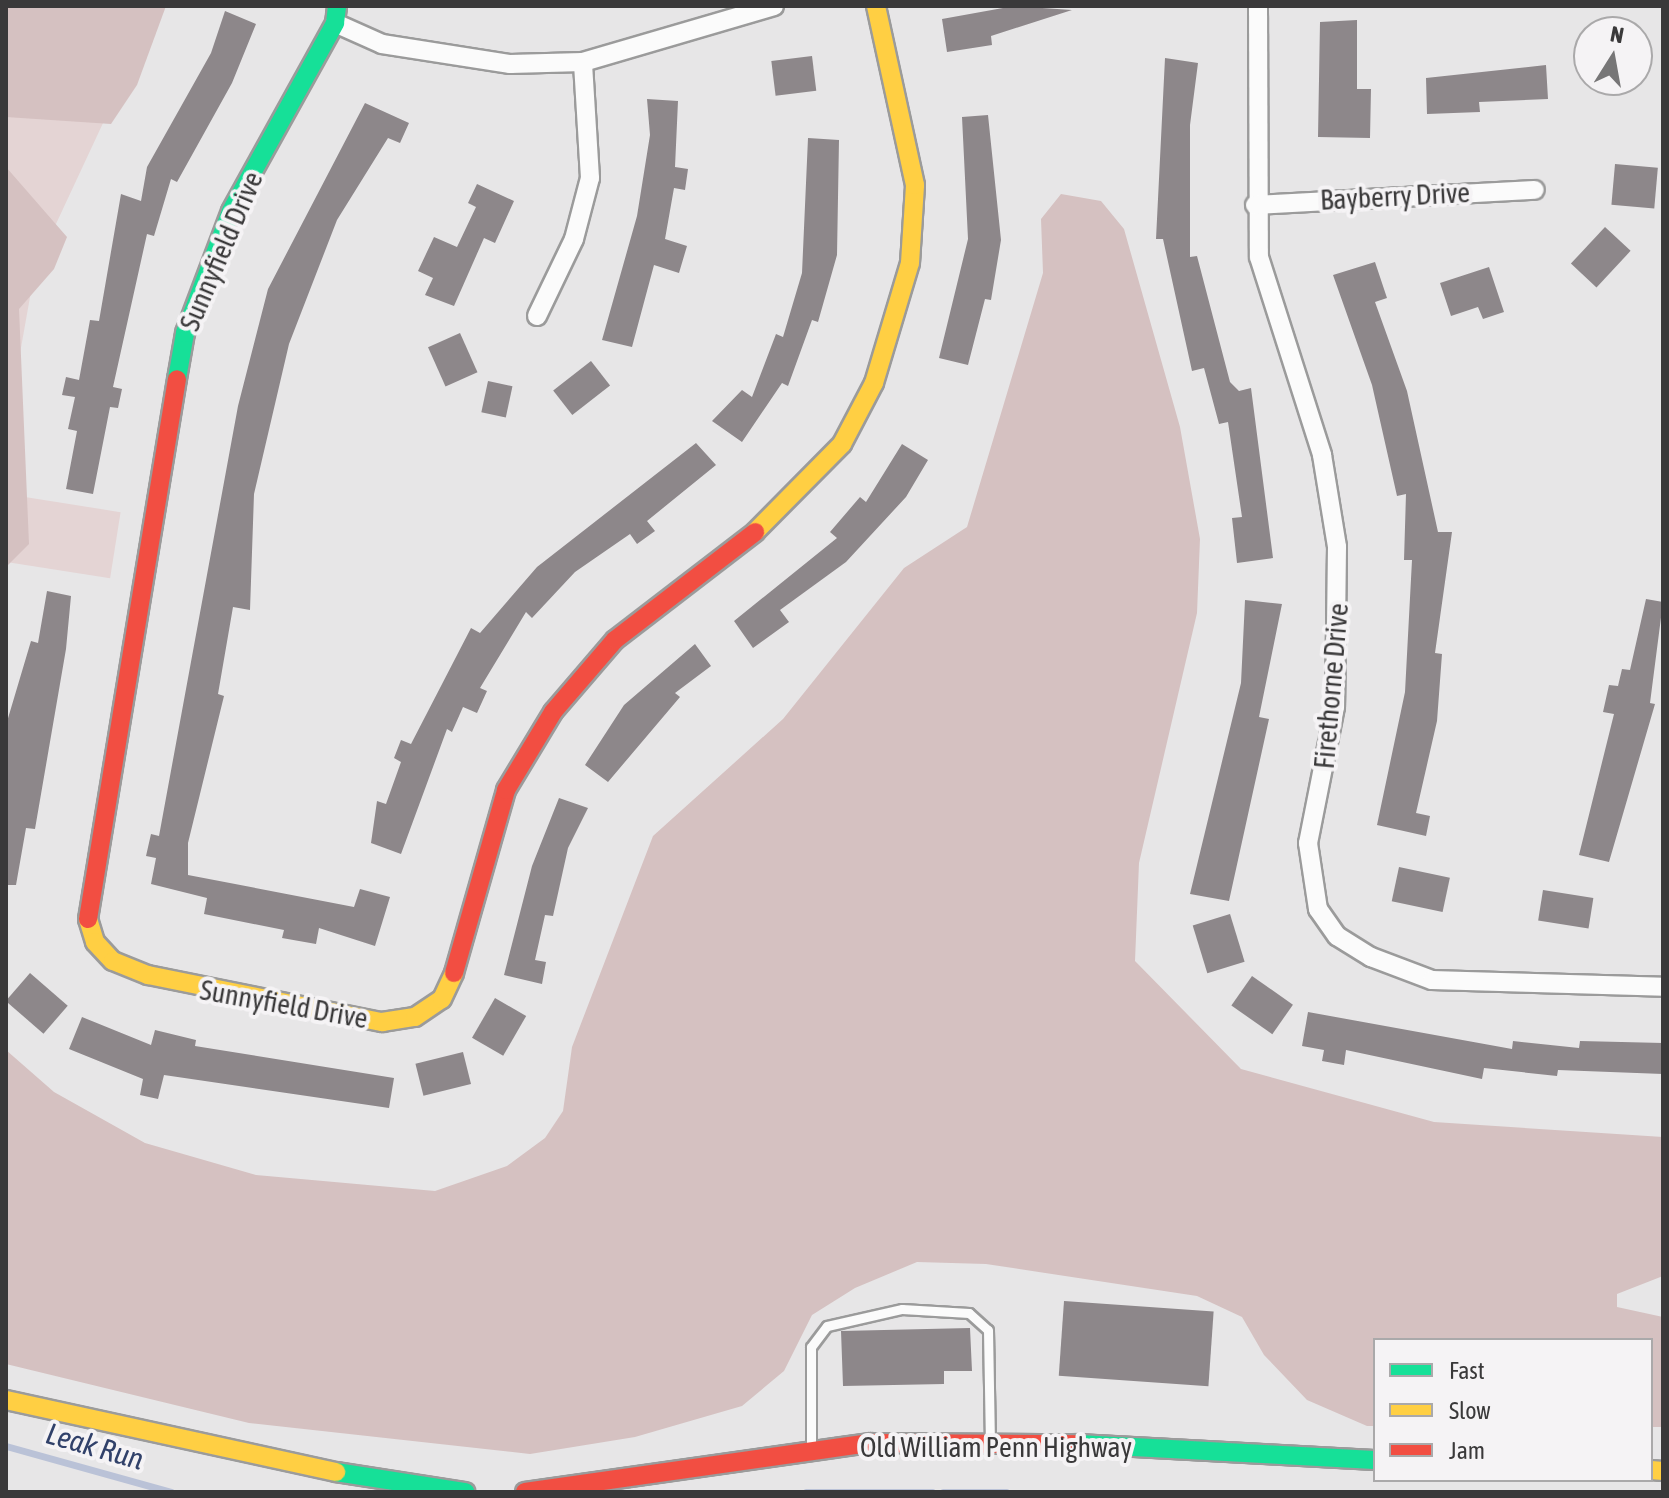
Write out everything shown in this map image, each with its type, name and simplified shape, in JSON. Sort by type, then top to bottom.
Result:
[{"type":"street","points":[[336,14],[382,44],[464,62],[583,62],[774,6]]},
{"type":"street","name":"Sunnyfield Drive","points":[[336,14],[231,211],[185,333],[86,912],[95,942],[113,961],[148,975],[382,1022],[415,1017],[442,999],[460,962],[506,790],[553,712],[615,640],[784,510],[842,444],[874,383],[910,263],[915,185],[876,6]]},
{"type":"street","name":"Firethorne Drive","points":[[1258,6],[1255,205],[1259,257],[1322,455],[1337,547],[1342,619],[1335,707],[1308,843],[1318,909],[1337,936],[1371,957],[1432,980],[1662,983]]},
{"type":"street","points":[[537,316],[574,239],[590,178],[583,62]]},
{"type":"street","name":"Bayberry Drive","points":[[1255,205],[1535,190]]},
{"type":"street","points":[[6,1400],[295,1465],[465,1492]]},
{"type":"street","name":"Old William Penn Highway","points":[[525,1492],[811,1449],[990,1441],[1373,1460]]},
{"type":"lane","points":[[811,1449],[811,1347],[827,1326],[902,1309],[969,1313],[988,1330],[990,1441]]},
{"type":"shaded area","points":[[6,6],[138,48],[35,269],[6,432]]},
{"type":"shaded area","points":[[6,6],[166,6],[137,85],[111,124],[6,117]]},
{"type":"shaded area","points":[[6,167],[67,237],[54,269],[19,309],[29,544],[6,567]]},
{"type":"shaded area","points":[[1061,194],[1101,201],[1124,229],[1180,427],[1200,539],[1197,613],[1139,863],[1135,961],[1241,1069],[1434,1122],[1663,1137],[1663,1276],[1617,1294],[1617,1307],[1663,1317],[1663,1427],[1653,1427],[1653,1338],[1373,1338],[1373,1426],[1367,1426],[1307,1400],[1264,1355],[1242,1317],[1197,1296],[986,1264],[917,1262],[855,1288],[812,1315],[784,1371],[742,1406],[635,1437],[530,1454],[249,1423],[6,1364],[6,1050],[54,1092],[145,1143],[256,1175],[435,1191],[507,1166],[545,1138],[563,1111],[572,1047],[653,836],[783,719],[904,568],[967,527],[1043,273],[1041,219]]},
{"type":"shaded area","points":[[6,494],[121,512],[110,578],[6,562]]},
{"type":"building","points":[[1014,6],[1072,10],[991,36],[992,45],[947,52],[942,19]]},
{"type":"building","points":[[225,11],[256,24],[232,83],[177,182],[171,179],[154,236],[147,234],[113,387],[122,389],[118,408],[110,407],[93,494],[66,489],[77,431],[68,429],[75,397],[62,395],[66,377],[79,380],[90,320],[99,321],[121,194],[141,201],[147,167],[211,53]]},
{"type":"building","points":[[1357,20],[1357,89],[1371,89],[1370,138],[1318,137],[1320,22]]},
{"type":"building","points":[[812,56],[816,91],[776,96],[771,61]]},
{"type":"building","points":[[1165,58],[1198,63],[1190,125],[1190,257],[1197,256],[1230,382],[1239,391],[1251,388],[1273,558],[1237,563],[1232,518],[1242,517],[1228,422],[1219,424],[1204,368],[1192,371],[1163,239],[1156,239]]},
{"type":"building","points":[[1546,65],[1548,99],[1479,102],[1480,112],[1427,114],[1426,78]]},
{"type":"building","points":[[647,99],[678,101],[675,167],[688,169],[685,190],[674,188],[665,239],[687,246],[679,273],[654,265],[632,347],[602,340],[637,216],[650,135]]},
{"type":"building","points":[[365,103],[409,123],[400,143],[388,138],[337,220],[289,344],[254,494],[250,610],[233,607],[218,694],[224,696],[188,843],[188,875],[354,907],[360,889],[390,897],[375,946],[319,928],[316,944],[282,938],[284,930],[204,914],[207,898],[151,884],[156,858],[146,856],[151,834],[159,836],[238,406],[268,289]]},
{"type":"building","points":[[988,115],[1001,240],[991,300],[985,299],[968,365],[939,358],[968,239],[962,117]]},
{"type":"building","points":[[808,138],[839,140],[837,255],[818,322],[812,320],[788,386],[782,383],[742,442],[712,421],[742,390],[752,397],[776,334],[783,337],[802,273]]},
{"type":"building","points":[[1615,164],[1658,168],[1654,209],[1611,205]]},
{"type":"building","points":[[477,184],[514,201],[495,243],[484,238],[454,306],[425,295],[433,278],[418,271],[434,237],[457,247],[476,207],[468,203]]},
{"type":"building","points":[[1605,227],[1631,251],[1596,287],[1571,264]]},
{"type":"building","points":[[1375,262],[1387,298],[1375,302],[1407,391],[1438,532],[1452,532],[1435,653],[1442,654],[1437,721],[1416,813],[1430,816],[1426,836],[1377,825],[1405,692],[1412,560],[1404,560],[1406,494],[1397,496],[1372,385],[1333,275]]},
{"type":"building","points":[[1489,267],[1504,312],[1483,319],[1478,307],[1451,316],[1440,283]]},
{"type":"building","points":[[460,333],[477,372],[446,387],[428,347]]},
{"type":"building","points":[[591,361],[610,385],[572,415],[553,391]]},
{"type":"building","points":[[488,381],[512,386],[506,417],[481,412]]},
{"type":"building","points":[[696,443],[716,465],[647,521],[655,531],[637,544],[630,534],[575,572],[532,618],[526,612],[480,688],[487,691],[477,713],[463,707],[452,732],[447,729],[401,854],[371,843],[377,801],[386,804],[401,762],[394,758],[401,740],[411,744],[471,628],[480,633],[537,567]]},
{"type":"building","points":[[902,444],[928,460],[906,497],[846,562],[780,610],[789,622],[753,648],[734,621],[837,538],[830,532],[860,497],[866,502]]},
{"type":"building","points":[[47,591],[71,596],[66,649],[35,829],[26,828],[16,885],[6,885],[6,725],[31,641],[38,643]]},
{"type":"building","points":[[1646,599],[1663,602],[1650,703],[1655,704],[1609,862],[1579,855],[1614,714],[1603,712],[1609,685],[1618,686],[1622,669],[1630,670]]},
{"type":"building","points":[[1245,600],[1282,604],[1259,717],[1269,719],[1229,901],[1190,894],[1241,683]]},
{"type":"building","points":[[695,644],[711,666],[675,693],[680,697],[608,782],[585,765],[624,705]]},
{"type":"building","points":[[559,798],[588,808],[568,848],[553,916],[545,915],[535,960],[546,962],[542,984],[504,975],[532,866]]},
{"type":"building","points":[[1399,867],[1450,878],[1443,912],[1392,901]]},
{"type":"building","points":[[1543,890],[1593,898],[1589,929],[1538,921]]},
{"type":"building","points":[[1230,914],[1245,962],[1207,973],[1193,925]]},
{"type":"building","points":[[30,973],[68,1006],[43,1034],[6,1001]]},
{"type":"building","points":[[1252,976],[1293,1005],[1272,1034],[1231,1005]]},
{"type":"building","points":[[495,998],[526,1016],[503,1056],[472,1038]]},
{"type":"building","points":[[1308,1012],[1512,1049],[1513,1041],[1579,1048],[1580,1041],[1663,1043],[1663,1074],[1558,1070],[1557,1076],[1484,1068],[1482,1079],[1346,1050],[1344,1065],[1322,1061],[1324,1050],[1302,1046]]},
{"type":"building","points":[[82,1017],[151,1045],[155,1030],[196,1040],[195,1046],[394,1078],[389,1108],[164,1075],[158,1099],[140,1095],[143,1079],[69,1049]]},
{"type":"building","points":[[463,1052],[471,1084],[423,1096],[415,1064]]},
{"type":"building","points":[[1064,1301],[1214,1311],[1208,1386],[1059,1376]]},
{"type":"building","points":[[970,1328],[972,1371],[944,1371],[944,1384],[843,1386],[841,1331]]},
{"type":"waterway","name":"Leak Run","points":[[6,1446],[171,1492]]},
{"type":"waterway","name":"Leak Run","points":[[806,1492],[932,1492]]},
{"type":"waterway","name":"Leak Run","points":[[943,1492],[1006,1492]]},
{"type":"traffic: fast","points":[[177,379],[185,333],[231,211],[335,23],[337,6]]},
{"type":"traffic: fast","points":[[1078,1444],[1373,1460]]},
{"type":"traffic: fast","points":[[336,1472],[465,1492]]},
{"type":"traffic: slow","points":[[755,532],[842,444],[874,383],[910,263],[915,185],[876,6]]},
{"type":"traffic: slow","points":[[88,919],[95,942],[113,961],[148,975],[382,1022],[415,1017],[442,999],[454,973]]},
{"type":"traffic: slow","points":[[6,1400],[336,1472]]},
{"type":"traffic: slow","points":[[1653,1470],[1663,1471]]},
{"type":"traffic: jam","points":[[88,919],[177,379]]},
{"type":"traffic: jam","points":[[454,973],[506,790],[553,712],[615,640],[755,532]]},
{"type":"traffic: jam","points":[[525,1492],[871,1443],[1078,1444]]}]
